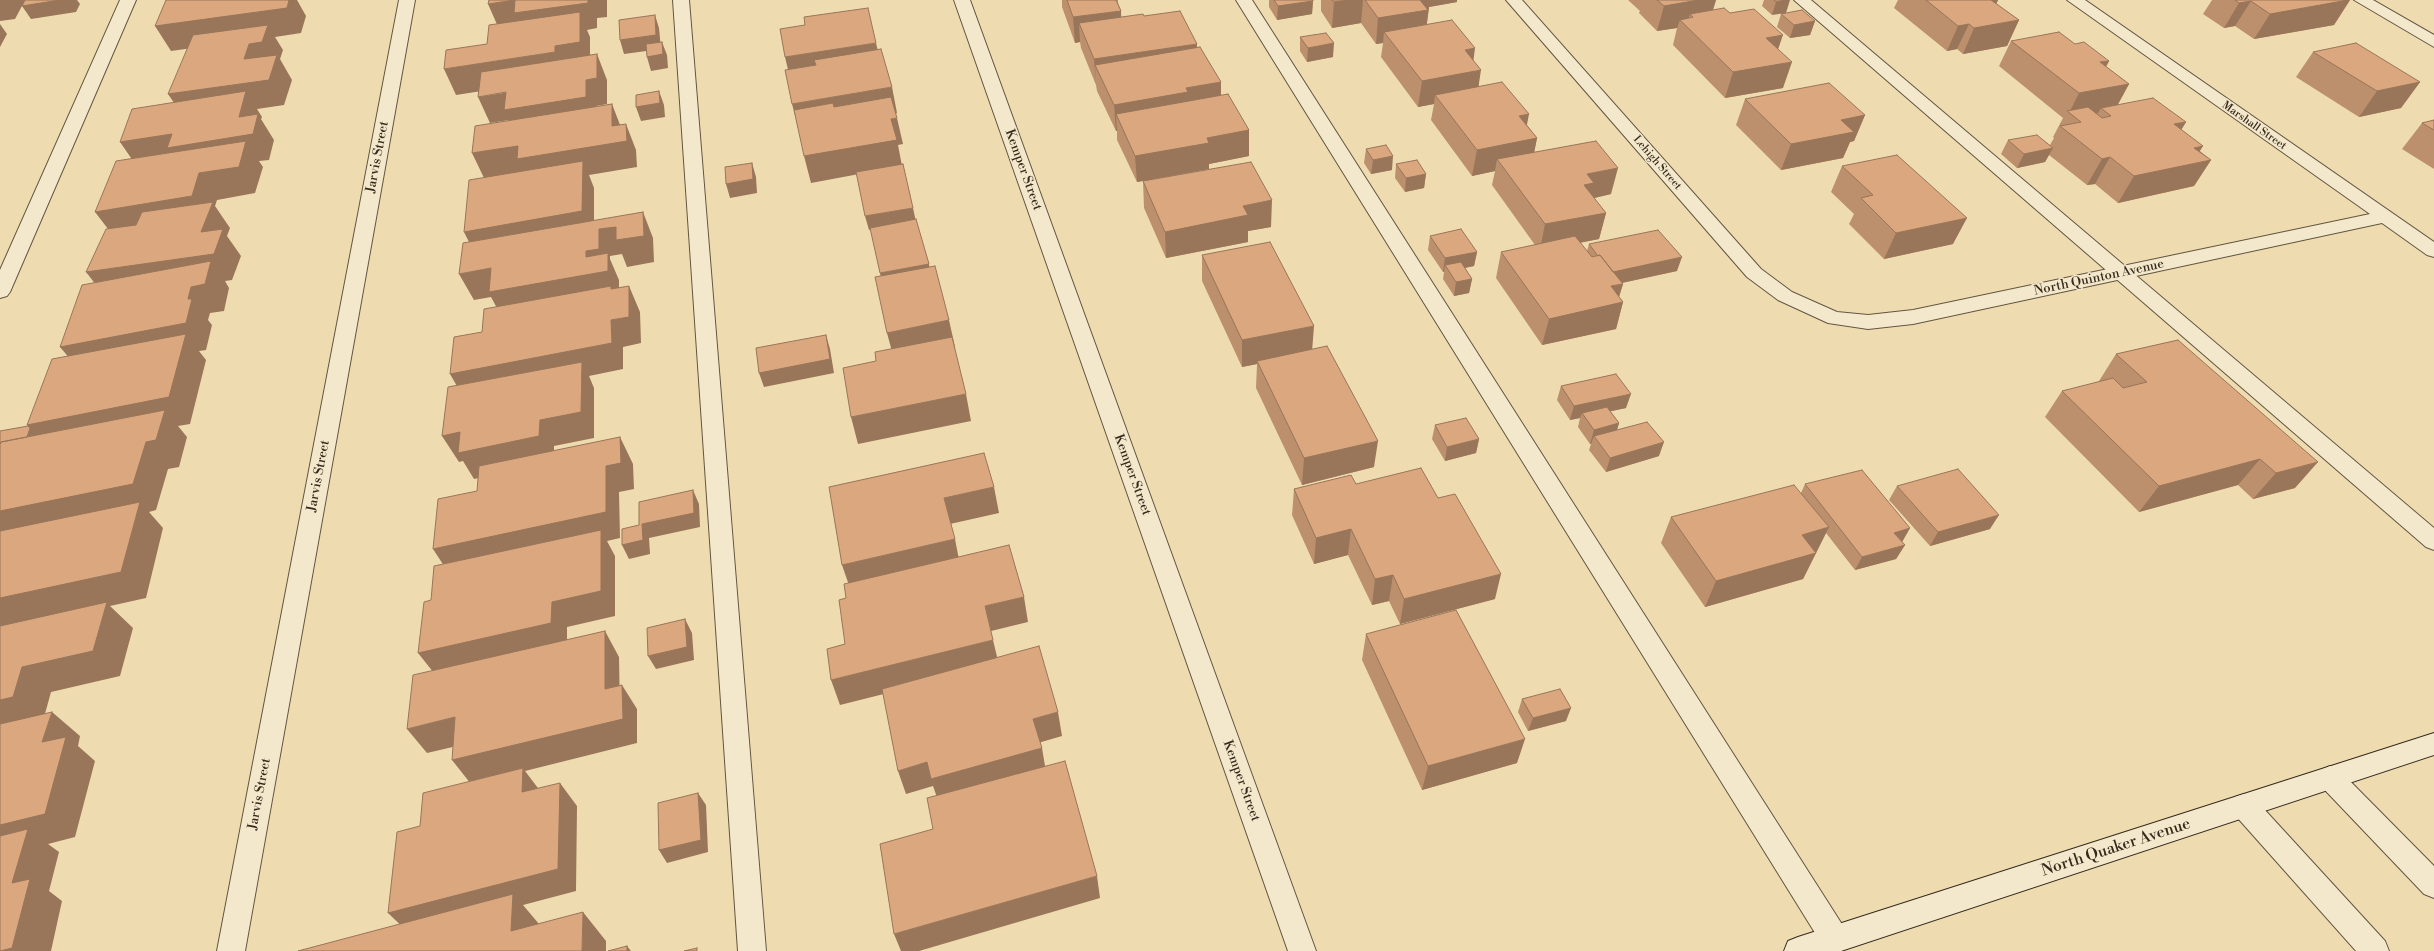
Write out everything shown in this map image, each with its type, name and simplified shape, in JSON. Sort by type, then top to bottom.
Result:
[{"type":"street","points":[[0,292],[128,0]]},
{"type":"street","name":"Jarvis Street","points":[[230,951],[408,0]]},
{"type":"street","points":[[681,0],[752,951]]},
{"type":"street","name":"Kemper Street","points":[[962,0],[1302,951]]},
{"type":"street","points":[[1244,0],[1835,939]]},
{"type":"street","name":"Lehigh Street","points":[[1514,0],[1754,273],[1785,296],[1813,310]]},
{"type":"street","points":[[1802,0],[2123,272],[2434,541]]},
{"type":"street","name":"Marshall Street","points":[[2075,0],[2434,251]]},
{"type":"street","points":[[2362,0],[2434,42]]},
{"type":"street","name":"North Quinton Avenue","points":[[1813,310],[1835,318],[1868,322],[1913,317],[2384,216]]},
{"type":"street","name":"North Quaker Avenue","points":[[1798,951],[2434,744]]},
{"type":"street","points":[[2330,778],[2434,885]]},
{"type":"street","points":[[2244,806],[2375,951]]},
{"type":"building","points":[[25,0],[60,0],[22,6]]},
{"type":"building","points":[[166,0],[289,0],[287,8],[155,26]]},
{"type":"building","points":[[489,0],[515,0],[488,4]]},
{"type":"building","points":[[515,0],[588,0],[588,3],[514,13]]},
{"type":"building","points":[[1067,0],[1116,0],[1121,11],[1073,17]]},
{"type":"building","points":[[1274,0],[1313,0],[1313,1],[1278,6]]},
{"type":"building","points":[[1332,0],[1349,0],[1334,2]]},
{"type":"building","points":[[1365,0],[1420,0],[1428,10],[1378,18]]},
{"type":"building","points":[[1657,0],[1699,0],[1664,6]]},
{"type":"building","points":[[1774,0],[1786,0],[1776,2]]},
{"type":"building","points":[[1926,0],[1991,0],[2019,20],[1974,28],[1969,24],[1958,26]]},
{"type":"building","points":[[2235,0],[2348,0],[2270,14],[2251,1],[2239,3]]},
{"type":"building","points":[[868,8],[876,43],[785,57],[780,29],[805,25],[804,17]]},
{"type":"building","points":[[1724,8],[1730,13],[1754,9],[1783,35],[1766,38],[1792,62],[1733,72],[1680,20],[1693,17],[1690,14]]},
{"type":"building","points":[[1802,10],[1815,21],[1794,25],[1781,14]]},
{"type":"building","points":[[1180,11],[1197,44],[1094,59],[1079,23],[1143,14],[1144,16]]},
{"type":"building","points":[[580,12],[580,42],[555,46],[555,52],[444,69],[446,50],[487,44],[489,25]]},
{"type":"building","points":[[655,15],[656,35],[620,40],[619,20]]},
{"type":"building","points":[[1452,20],[1475,48],[1465,50],[1481,70],[1422,81],[1384,32]]},
{"type":"building","points":[[268,25],[262,42],[249,44],[244,59],[277,55],[269,80],[168,94],[193,35]]},
{"type":"building","points":[[2059,32],[2075,44],[2084,42],[2109,61],[2100,62],[2129,84],[2079,93],[2011,41]]},
{"type":"building","points":[[1326,33],[1334,43],[1308,48],[1300,37]]},
{"type":"building","points":[[662,42],[663,54],[647,57],[646,44]]},
{"type":"building","points":[[2356,43],[2420,82],[2377,91],[2313,52]]},
{"type":"building","points":[[1200,47],[1221,82],[1186,88],[1188,92],[1114,105],[1095,65]]},
{"type":"building","points":[[881,49],[892,87],[792,104],[785,70],[816,65],[814,60]]},
{"type":"building","points":[[597,54],[597,78],[586,80],[586,97],[504,110],[506,92],[478,97],[481,72]]},
{"type":"building","points":[[1502,82],[1529,114],[1519,116],[1537,138],[1477,150],[1435,95]]},
{"type":"building","points":[[1829,83],[1865,115],[1841,120],[1854,132],[1791,144],[1745,99]]},
{"type":"building","points":[[246,91],[239,117],[258,114],[253,134],[167,148],[172,134],[120,142],[132,109]]},
{"type":"building","points":[[659,91],[660,103],[636,107],[636,95]]},
{"type":"building","points":[[1228,94],[1249,130],[1207,138],[1209,143],[1135,156],[1116,114]]},
{"type":"building","points":[[891,97],[897,118],[891,119],[897,140],[804,156],[794,110],[833,103],[834,107]]},
{"type":"building","points":[[2153,98],[2186,122],[2174,124],[2203,146],[2194,148],[2211,160],[2134,176],[2110,157],[2102,159],[2060,126],[2081,122],[2067,111],[2088,107],[2102,118],[2111,116],[2101,108]]},
{"type":"building","points":[[612,104],[612,126],[626,124],[627,141],[517,159],[518,146],[472,153],[475,126]]},
{"type":"building","points":[[2434,120],[2434,130],[2422,123]]},
{"type":"building","points":[[2037,135],[2053,148],[2024,154],[2008,140]]},
{"type":"building","points":[[246,141],[239,167],[199,173],[192,196],[95,212],[116,161]]},
{"type":"building","points":[[1596,141],[1618,168],[1587,174],[1594,183],[1584,185],[1606,213],[1545,224],[1497,159]]},
{"type":"building","points":[[1386,145],[1393,156],[1373,160],[1366,149]]},
{"type":"building","points":[[1897,155],[1967,218],[1896,233],[1861,198],[1873,195],[1842,166]]},
{"type":"building","points":[[1417,160],[1426,174],[1406,178],[1396,164]]},
{"type":"building","points":[[583,161],[582,211],[464,232],[469,180]]},
{"type":"building","points":[[1251,162],[1272,200],[1243,206],[1248,215],[1165,232],[1143,181]]},
{"type":"building","points":[[752,163],[753,179],[726,184],[725,167]]},
{"type":"building","points":[[903,164],[913,208],[865,216],[856,172]]},
{"type":"building","points":[[213,202],[201,232],[223,229],[214,254],[86,272],[106,229],[136,225],[142,212]]},
{"type":"building","points":[[643,212],[644,236],[616,240],[616,227],[599,229],[599,249],[586,251],[586,257],[608,253],[608,271],[489,292],[491,268],[459,274],[463,243]]},
{"type":"building","points":[[916,219],[929,264],[880,273],[870,228]]},
{"type":"building","points":[[1461,229],[1477,252],[1445,258],[1430,236]]},
{"type":"building","points":[[1658,230],[1682,257],[1613,272],[1589,244]]},
{"type":"building","points":[[1575,236],[1592,257],[1600,255],[1623,284],[1611,286],[1623,302],[1549,319],[1501,252]]},
{"type":"building","points":[[1270,242],[1314,326],[1242,340],[1202,255]]},
{"type":"building","points":[[211,261],[205,284],[191,287],[188,299],[192,299],[186,323],[60,347],[82,285]]},
{"type":"building","points":[[1461,262],[1472,279],[1456,282],[1445,265]]},
{"type":"building","points":[[935,266],[949,320],[887,333],[875,277]]},
{"type":"building","points":[[611,286],[611,289],[629,286],[629,317],[611,320],[612,343],[450,374],[454,337],[482,332],[484,309]]},
{"type":"building","points":[[186,334],[169,397],[27,425],[52,359]]},
{"type":"building","points":[[826,335],[830,359],[759,373],[756,348]]},
{"type":"building","points":[[952,337],[966,394],[851,417],[843,368],[876,361],[875,352]]},
{"type":"building","points":[[2178,340],[2318,462],[2276,473],[2260,459],[2159,486],[2062,391],[2113,378],[2123,388],[2147,382],[2116,354]]},
{"type":"building","points":[[1327,346],[1378,441],[1304,458],[1257,361]]},
{"type":"building","points":[[582,362],[581,412],[540,420],[539,436],[458,453],[460,432],[442,436],[448,387]]},
{"type":"building","points":[[1616,374],[1631,394],[1574,406],[1561,386]]},
{"type":"building","points":[[1607,407],[1619,423],[1594,430],[1582,413]]},
{"type":"building","points":[[165,410],[156,440],[146,442],[133,484],[0,511],[1,442]]},
{"type":"building","points":[[1466,418],[1479,439],[1447,447],[1435,425]]},
{"type":"building","points":[[1647,422],[1664,442],[1610,458],[1594,436]]},
{"type":"building","points":[[28,426],[30,428],[27,437],[1,442],[0,444],[0,431]]},
{"type":"building","points":[[620,437],[621,463],[606,466],[606,512],[433,549],[438,499],[477,491],[479,466]]},
{"type":"building","points":[[984,453],[994,487],[944,498],[955,539],[842,565],[829,487]]},
{"type":"building","points":[[1421,468],[1438,498],[1455,494],[1501,574],[1404,599],[1393,575],[1375,579],[1351,529],[1316,538],[1294,489],[1351,475],[1356,484]]},
{"type":"building","points":[[1958,469],[1999,515],[1938,532],[1897,486]]},
{"type":"building","points":[[1862,470],[1910,528],[1894,533],[1905,545],[1862,557],[1805,484]]},
{"type":"building","points":[[1794,485],[1829,527],[1802,535],[1816,553],[1716,581],[1671,517]]},
{"type":"building","points":[[693,490],[694,513],[642,524],[643,540],[622,545],[622,529],[639,525],[639,502]]},
{"type":"building","points":[[140,502],[121,572],[0,598],[0,531]]},
{"type":"building","points":[[601,530],[601,591],[552,602],[551,623],[418,653],[424,602],[431,600],[434,566]]},
{"type":"building","points":[[1009,545],[1024,597],[985,606],[993,640],[831,680],[827,649],[845,644],[839,600],[846,598],[844,584]]},
{"type":"building","points":[[107,602],[93,651],[22,667],[13,697],[0,700],[0,626]]},
{"type":"building","points":[[1456,610],[1525,739],[1428,766],[1366,634]]},
{"type":"building","points":[[685,619],[687,647],[648,656],[647,628]]},
{"type":"building","points":[[605,631],[605,689],[622,685],[623,719],[452,760],[455,717],[407,729],[413,675]]},
{"type":"building","points":[[1039,646],[1058,712],[1033,719],[1042,748],[931,779],[927,762],[898,771],[882,689]]},
{"type":"building","points":[[1560,689],[1571,708],[1533,718],[1522,699]]},
{"type":"building","points":[[52,712],[42,742],[66,737],[45,814],[0,825],[0,724]]},
{"type":"building","points":[[1065,761],[1097,876],[894,934],[880,844],[933,829],[927,798]]},
{"type":"building","points":[[523,768],[522,792],[560,783],[558,869],[388,913],[397,832],[420,826],[423,793]]},
{"type":"building","points":[[698,793],[701,840],[659,850],[658,803]]},
{"type":"building","points":[[28,829],[12,883],[30,879],[12,948],[0,951],[0,836]]},
{"type":"building","points":[[513,894],[511,931],[583,912],[582,951],[298,951]]},
{"type":"building","points":[[627,946],[627,951],[608,951]]},
{"type":"building","points":[[697,948],[697,951],[684,951]]}]
